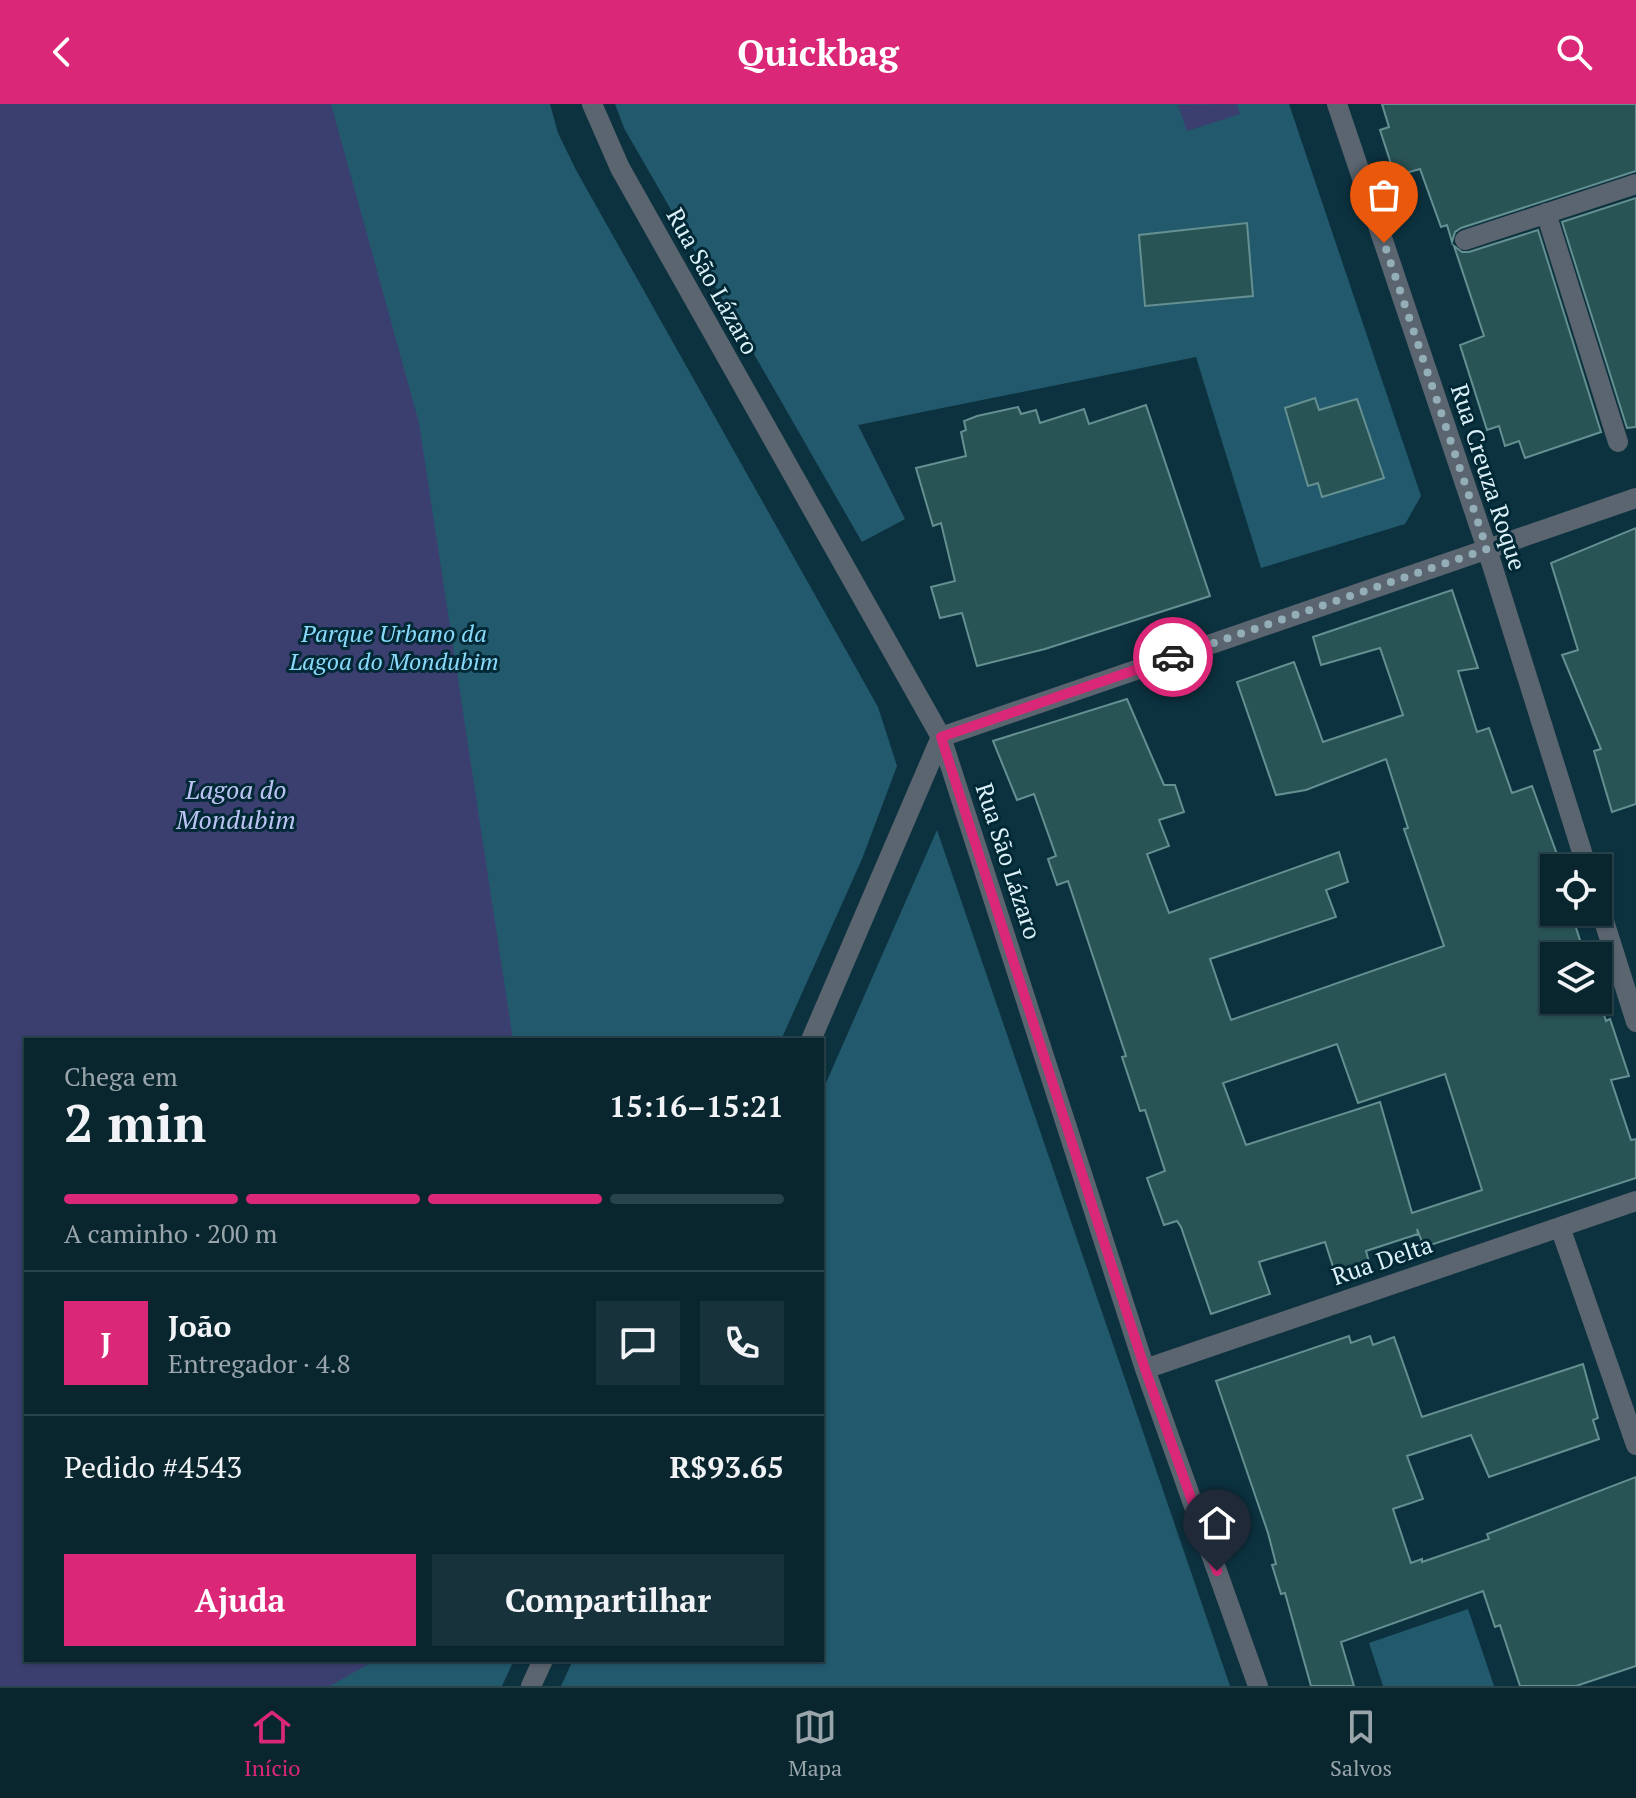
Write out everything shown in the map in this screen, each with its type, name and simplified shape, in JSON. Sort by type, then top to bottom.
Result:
[{"type":"street","name":"Rua São Lázaro","points":[[592,104],[620,168],[941,737],[1145,1369],[1258,1686]]},
{"type":"street","name":"Rua Creuza Roque","points":[[1337,104],[1487,549],[1583,854]]},
{"type":"street","points":[[1465,240],[1636,184]]},
{"type":"street","points":[[1546,213],[1618,442]]},
{"type":"street","points":[[812,1038],[941,737],[1636,498]]},
{"type":"street","points":[[1606,926],[1636,1022]]},
{"type":"street","name":"Rua Delta","points":[[1145,1369],[1636,1201]]},
{"type":"street","points":[[1560,1227],[1636,1445]]},
{"type":"street","points":[[531,1686],[542,1662]]},
{"type":"green space","name":"Parque Urbano da Lagoa do Mondubim","points":[[0,104],[550,104],[558,133],[576,170],[878,707],[897,766],[862,859],[782,1038],[24,1038],[24,1662],[513,1662],[502,1686],[0,1686]]},
{"type":"green space","points":[[615,104],[1289,104],[1421,496],[1405,524],[1261,568],[1196,357],[858,425],[905,519],[862,542],[624,128]]},
{"type":"green space","points":[[937,830],[1230,1686],[561,1686],[572,1662],[824,1662],[824,1087]]},
{"type":"green space","points":[[1468,1609],[1494,1686],[1383,1686],[1369,1643]]},
{"type":"water","name":"Lagoa do Mondubim","points":[[0,104],[331,104],[419,423],[513,1038],[24,1038],[24,1662],[372,1662],[330,1686],[0,1686]]},
{"type":"water","points":[[1237,104],[1240,114],[1187,131],[1178,105]]},
{"type":"building","points":[[1382,104],[1636,104],[1636,171],[1461,228],[1455,232],[1452,242],[1447,225],[1441,227],[1420,169],[1395,176],[1380,130],[1389,127]]},
{"type":"building","points":[[1636,198],[1636,427],[1627,428],[1562,222]]},
{"type":"building","points":[[1247,223],[1253,296],[1145,306],[1139,235]]},
{"type":"building","points":[[1538,230],[1601,432],[1525,458],[1519,441],[1505,446],[1499,426],[1487,430],[1460,345],[1484,336],[1454,246],[1462,252],[1469,252]]},
{"type":"building","points":[[1315,398],[1319,410],[1357,399],[1384,478],[1322,497],[1318,483],[1308,486],[1285,408]]},
{"type":"building","points":[[1146,405],[1210,596],[1045,649],[977,666],[962,613],[940,618],[931,587],[955,581],[941,523],[933,526],[916,468],[966,456],[961,432],[966,430],[964,421],[977,416],[1018,407],[1021,414],[1036,410],[1040,423],[1084,409],[1089,424]]},
{"type":"building","points":[[1636,528],[1636,804],[1612,812],[1594,751],[1601,749],[1562,655],[1578,650],[1551,563]]},
{"type":"building","points":[[1452,590],[1478,668],[1458,671],[1477,732],[1489,728],[1512,793],[1532,786],[1557,854],[1540,854],[1540,926],[1575,926],[1581,942],[1540,942],[1540,1014],[1604,1014],[1606,1021],[1610,1019],[1629,1076],[1611,1080],[1631,1140],[1636,1139],[1636,1178],[1424,1247],[1417,1229],[1418,1234],[1366,1251],[1369,1262],[1335,1273],[1325,1242],[1259,1262],[1270,1294],[1211,1314],[1181,1227],[1177,1221],[1164,1225],[1147,1178],[1165,1171],[1145,1110],[1140,1111],[1122,1057],[1126,1056],[1068,881],[1057,885],[1048,859],[1056,856],[1034,794],[1017,800],[993,741],[1127,699],[1164,785],[1175,785],[1184,812],[1159,820],[1169,846],[1147,854],[1169,913],[1339,852],[1348,882],[1326,890],[1336,917],[1210,959],[1231,1020],[1444,946],[1404,829],[1408,828],[1386,759],[1306,790],[1276,795],[1237,682],[1294,662],[1323,742],[1403,715],[1380,648],[1321,665],[1313,637]],"holes":[[[1337,1044],[1358,1103],[1445,1074],[1482,1190],[1412,1213],[1380,1102],[1246,1145],[1223,1083]]]},
{"type":"building","points":[[1349,1336],[1351,1343],[1370,1336],[1373,1345],[1394,1337],[1422,1417],[1583,1364],[1598,1418],[1593,1420],[1599,1439],[1489,1477],[1471,1435],[1407,1456],[1423,1499],[1393,1509],[1411,1563],[1422,1559],[1422,1562],[1489,1539],[1487,1534],[1636,1477],[1636,1666],[1576,1686],[1520,1686],[1500,1625],[1495,1627],[1483,1591],[1341,1642],[1354,1686],[1311,1686],[1285,1593],[1281,1594],[1272,1565],[1276,1564],[1268,1533],[1216,1381]]},
{"type":"way so far","points":[[1173,657],[1487,549],[1384,243]]},
{"type":"route","points":[[1173,657],[941,737],[1145,1369],[1217,1571]]}]
